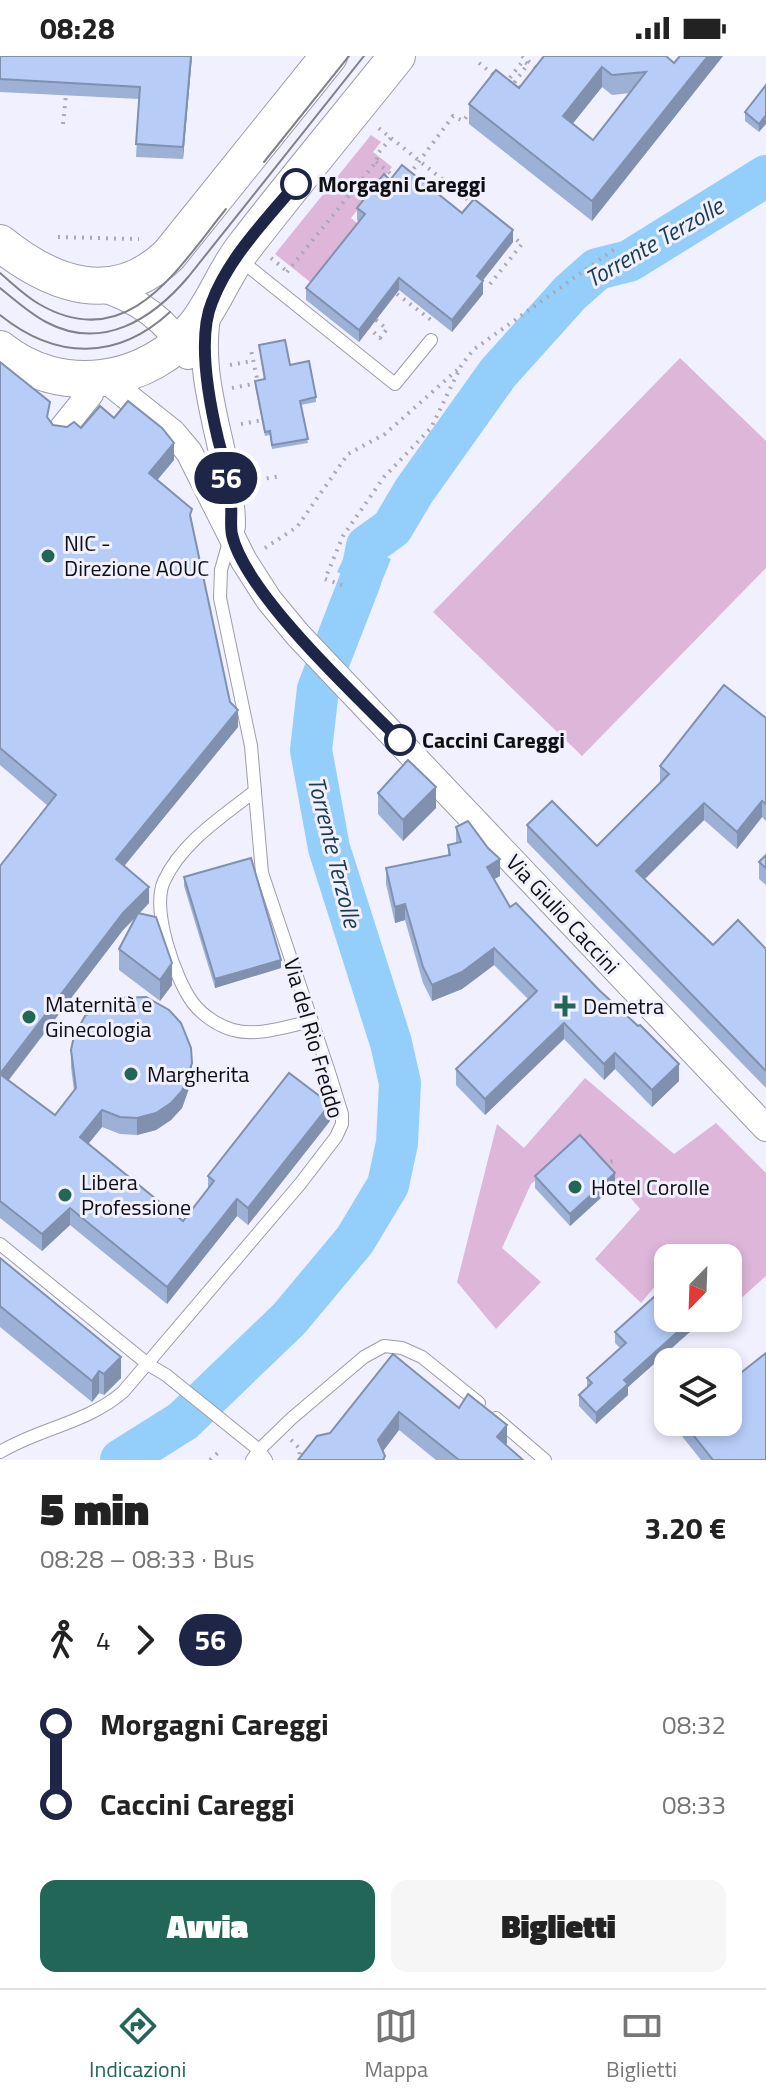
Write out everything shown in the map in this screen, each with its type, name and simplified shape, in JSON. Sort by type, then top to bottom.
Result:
[{"type":"main road","points":[[0,243],[49,276],[93,286],[137,278],[169,255],[329,56]]},
{"type":"main road","points":[[0,349],[42,372],[97,387],[155,362],[178,330],[253,256],[383,62]]},
{"type":"street","points":[[93,286],[131,299],[178,330],[221,395]]},
{"type":"street","points":[[178,330],[206,329],[221,395],[232,534]]},
{"type":"street","points":[[62,429],[97,387]]},
{"type":"street","name":"Via Giulio Caccini","points":[[97,387],[179,439],[189,452],[244,561],[269,600],[298,635],[766,1128]]},
{"type":"lane","points":[[260,204],[383,62]]},
{"type":"lane","points":[[253,256],[395,384],[431,340]]},
{"type":"lane","name":"Via del Rio Freddo","points":[[0,1452],[101,1409],[123,1392],[149,1365],[336,1137],[342,1124],[342,1114],[264,880],[251,746],[220,598],[221,570],[232,534]]},
{"type":"lane","points":[[255,791],[195,839],[169,872],[160,896],[168,946],[193,1003],[220,1025],[234,1031],[254,1032],[312,1021]]},
{"type":"lane","points":[[0,1244],[220,1419],[259,1457],[364,1357],[373,1350],[392,1346],[433,1364],[545,1460]]},
{"type":"path","points":[[522,56],[545,75]]},
{"type":"path","points":[[505,84],[523,61],[528,64],[514,83],[520,88],[516,93]]},
{"type":"path","points":[[479,63],[525,100]]},
{"type":"path","points":[[63,124],[66,95]]},
{"type":"path","points":[[376,162],[403,184],[453,116],[463,121],[480,99]]},
{"type":"path","points":[[367,120],[474,205],[467,215]]},
{"type":"path","points":[[287,272],[376,162],[379,152],[391,138]]},
{"type":"path","points":[[490,284],[522,244],[510,234]]},
{"type":"path","points":[[58,237],[130,240],[147,237]]},
{"type":"path","points":[[342,585],[325,579],[343,536],[384,477],[431,428],[461,366],[473,350],[616,248]]},
{"type":"path","points":[[253,256],[287,272],[298,281]]},
{"type":"path","points":[[397,294],[435,324],[431,340]]},
{"type":"path","points":[[363,323],[380,338],[387,329],[376,320]]},
{"type":"path","points":[[221,395],[258,383],[251,350]]},
{"type":"path","points":[[227,365],[253,361]]},
{"type":"path","points":[[265,548],[297,527],[348,454],[385,434],[461,366]]},
{"type":"path","points":[[241,424],[263,420]]},
{"type":"path","points":[[251,481],[281,476]]},
{"type":"path","points":[[597,1166],[613,1161]]},
{"type":"path","points":[[210,1460],[221,1450]]},
{"type":"shaded area","points":[[371,135],[381,142],[373,152],[392,167],[351,218],[362,227],[314,285],[275,254]]},
{"type":"shaded area","points":[[680,358],[766,441],[766,568],[582,756],[433,612]]},
{"type":"shaded area","points":[[585,1078],[674,1154],[716,1123],[766,1173],[766,1276],[742,1297],[742,1244],[654,1244],[654,1288],[641,1303],[595,1259],[640,1209],[584,1142],[531,1184],[502,1248],[541,1282],[496,1329],[457,1282],[497,1124],[524,1148]]},
{"type":"water","points":[[352,541],[391,559],[379,588],[337,572]]},
{"type":"building","points":[[0,56],[191,56],[183,147],[136,144],[140,87],[0,79]]},
{"type":"building","points":[[544,56],[666,56],[674,63],[680,56],[708,56],[592,201],[469,104],[496,70],[519,88]],"holes":[[[602,67],[612,75],[646,72],[593,140],[563,116]]]},
{"type":"building","points":[[766,85],[766,115],[759,124],[745,112]]},
{"type":"building","points":[[402,165],[462,213],[474,199],[513,230],[477,276],[483,281],[452,320],[399,278],[359,330],[306,288],[365,214],[357,208],[384,174],[390,180]]},
{"type":"building","points":[[285,340],[290,365],[309,361],[316,397],[300,401],[308,439],[272,445],[270,431],[265,432],[255,381],[265,379],[259,345]]},
{"type":"building","points":[[0,362],[50,402],[47,417],[53,425],[67,427],[74,422],[81,428],[100,406],[114,418],[128,401],[162,428],[174,443],[149,473],[192,509],[190,515],[230,702],[238,710],[116,859],[149,887],[123,913],[0,1074],[0,866],[56,795],[0,748]]},
{"type":"building","points":[[724,685],[766,718],[766,804],[762,801],[737,832],[704,803],[636,871],[713,945],[738,920],[766,949],[766,1071],[527,825],[552,801],[597,846],[669,774],[660,766]]},
{"type":"building","points":[[408,760],[436,787],[403,820],[378,793]]},
{"type":"building","points":[[468,821],[500,859],[487,867],[510,907],[516,903],[599,990],[679,1064],[652,1090],[615,1053],[604,1064],[564,1023],[485,1099],[456,1069],[537,991],[494,948],[462,972],[432,985],[423,967],[405,904],[395,907],[386,868],[450,855],[448,845],[461,842],[456,827]]},
{"type":"building","points":[[766,855],[766,868],[759,862]]},
{"type":"building","points":[[251,858],[281,960],[215,979],[184,877]]},
{"type":"building","points":[[138,913],[156,917],[172,963],[160,980],[119,949]]},
{"type":"building","points":[[146,997],[169,1010],[181,1023],[191,1048],[192,1063],[182,1091],[156,1113],[137,1118],[120,1117],[102,1110],[80,1137],[183,1221],[214,1181],[208,1176],[289,1073],[330,1104],[248,1208],[237,1199],[167,1287],[70,1208],[42,1234],[0,1201],[0,1074],[55,1115],[76,1088],[71,1050],[74,1036],[85,1016],[105,1003],[120,998]]},
{"type":"building","name":"Hotel Corolle","points":[[580,1135],[615,1173],[570,1214],[535,1176]]},
{"type":"building","points":[[0,1258],[121,1357],[104,1374],[99,1371],[92,1381],[0,1306]]},
{"type":"building","points":[[654,1297],[654,1332],[678,1332],[660,1348],[654,1348],[654,1353],[624,1380],[628,1384],[596,1413],[579,1395],[592,1383],[587,1378],[626,1343],[615,1332]]},
{"type":"building","points":[[766,1353],[766,1460],[713,1460],[694,1436],[742,1436],[742,1372]]},
{"type":"building","points":[[393,1354],[459,1408],[468,1394],[507,1425],[497,1437],[523,1460],[459,1460],[399,1412],[378,1440],[385,1456],[383,1460],[298,1460],[317,1436],[330,1433]]},
{"type":"waterway","name":"Torrente Terzolle","points":[[121,1460],[183,1421],[289,1319],[355,1240],[388,1185],[397,1143],[400,1083],[391,1043],[329,848],[311,750],[318,689],[360,581],[367,546],[392,528],[414,491],[498,373],[570,293],[597,269],[629,261],[766,176]]},
{"type":"tram line","points":[[264,162],[349,56]]},
{"type":"tram line","points":[[0,288],[46,322],[67,330],[87,334],[106,332],[143,317],[175,292],[189,276],[364,56]]},
{"type":"tram line","points":[[0,273],[34,301],[71,317],[99,319],[125,312],[148,298],[169,279],[226,209]]},
{"type":"tram line","points":[[0,315],[21,330],[43,340],[64,347],[86,349],[129,339],[170,312]]},
{"type":"bus line","name":"56","points":[[296,184],[226,272],[210,304],[206,323],[211,408],[231,503],[232,534],[244,561],[269,600],[298,635],[400,740]]},
{"type":"place","name":"Morgagni Careggi","points":[[296,184]]},
{"type":"place","name":"NIC - Direzione AOUC","points":[[48,556]]},
{"type":"place","name":"Caccini Careggi","points":[[400,740]]},
{"type":"place","name":"Demetra","points":[[565,1006]]},
{"type":"place","name":"Maternità e Ginecologia","points":[[29,1017]]},
{"type":"place","name":"Margherita","points":[[131,1074]]},
{"type":"place","name":"Hotel Corolle","points":[[575,1187]]},
{"type":"place","name":"Libera Professione","points":[[65,1195]]}]
